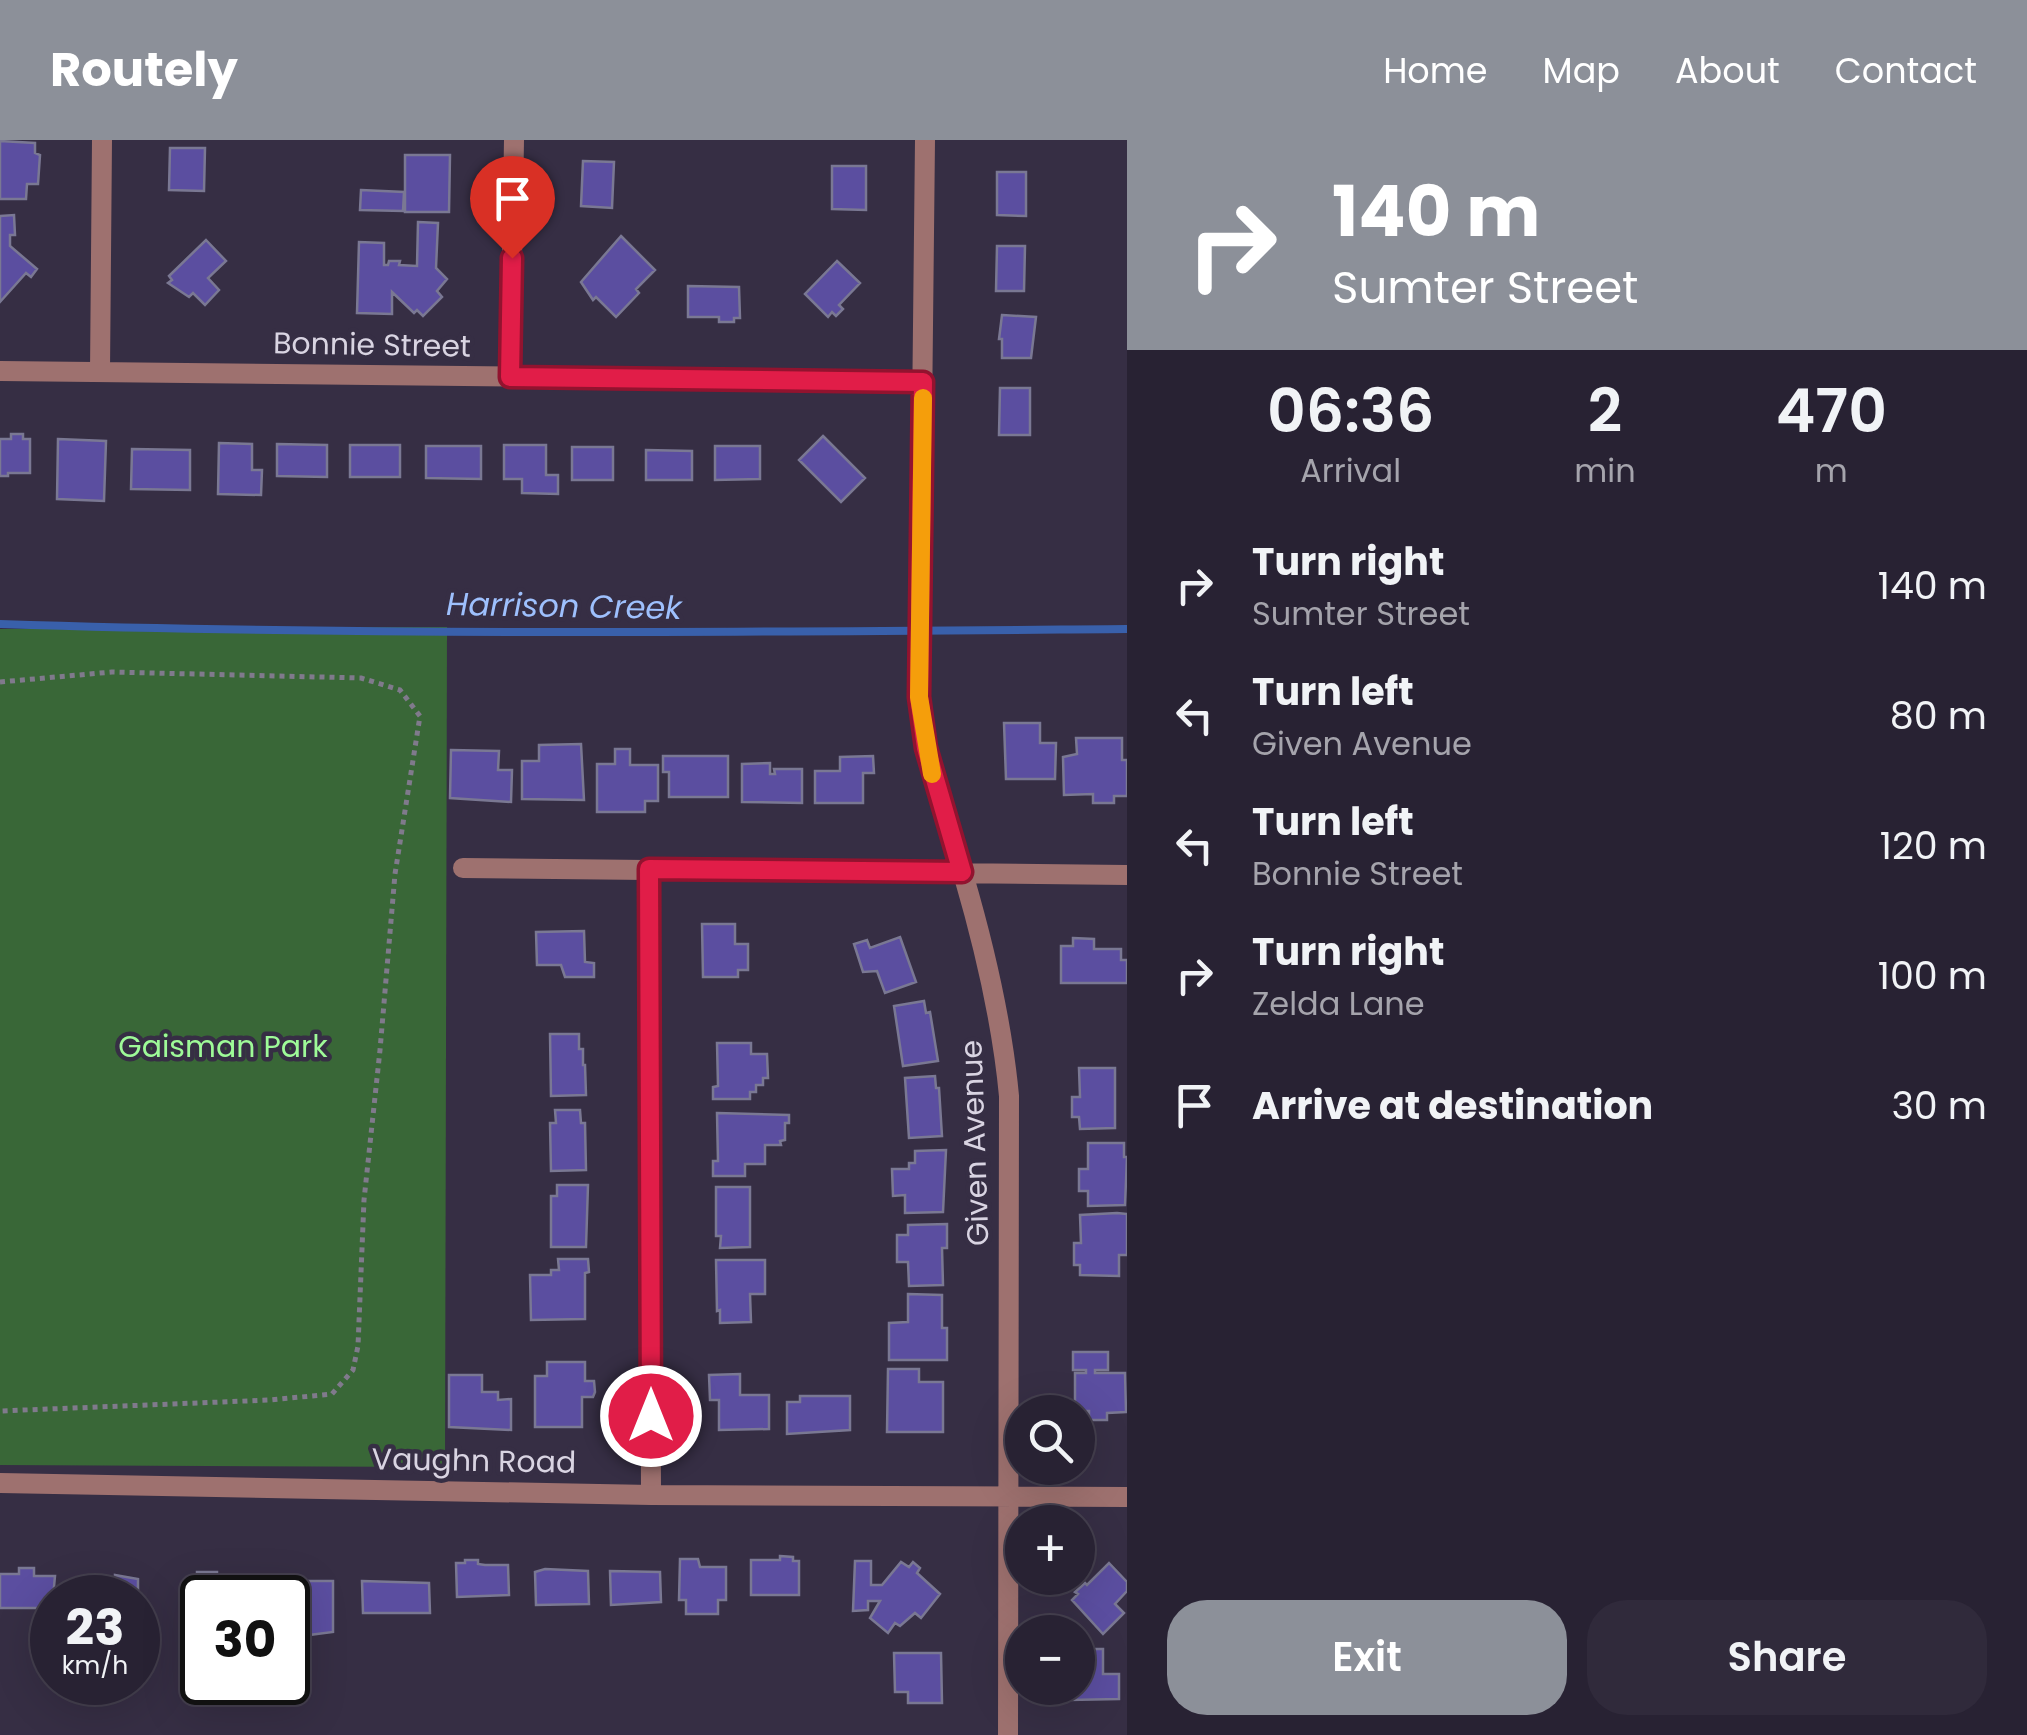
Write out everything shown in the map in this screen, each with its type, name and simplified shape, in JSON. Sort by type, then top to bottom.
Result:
[{"type":"street","points":[[100,372],[102,140]]},
{"type":"street","points":[[510,377],[514,140]]},
{"type":"street","name":"Given Avenue","points":[[925,140],[919,671],[926,748],[995,995],[1009,1096],[1008,1735]]},
{"type":"street","name":"Bonnie Street","points":[[0,371],[923,382]]},
{"type":"street","points":[[463,868],[1127,875]]},
{"type":"street","points":[[649,869],[651,1495]]},
{"type":"street","name":"Vaughn Road","points":[[0,1482],[651,1495],[1127,1498]]},
{"type":"path","points":[[0,682],[112,672],[361,678],[400,690],[420,716],[394,874],[364,1200],[358,1346],[353,1370],[332,1394],[270,1400],[0,1410]]},
{"type":"green space","name":"Gaisman Park","points":[[447,627],[445,1467],[0,1465],[0,629]]},
{"type":"building","points":[[0,141],[35,143],[35,153],[40,155],[38,184],[27,184],[26,199],[0,199]]},
{"type":"building","points":[[170,148],[205,148],[204,191],[169,190]]},
{"type":"building","points":[[405,155],[450,155],[449,212],[405,212]]},
{"type":"building","points":[[583,161],[614,162],[612,208],[581,206]]},
{"type":"building","points":[[832,166],[866,166],[866,210],[832,209]]},
{"type":"building","points":[[997,172],[1026,172],[1026,216],[997,215]]},
{"type":"building","points":[[361,190],[404,192],[403,211],[360,210]]},
{"type":"building","points":[[14,215],[15,235],[10,235],[10,246],[37,269],[31,277],[26,273],[0,302],[0,216]]},
{"type":"building","points":[[418,222],[438,223],[436,268],[447,279],[437,291],[442,297],[423,316],[417,310],[414,313],[392,292],[392,314],[357,313],[359,242],[384,243],[384,265],[400,261],[399,265],[417,266]]},
{"type":"building","points":[[621,236],[655,270],[616,317],[596,297],[593,300],[581,282]]},
{"type":"building","points":[[206,240],[226,261],[208,278],[219,290],[205,305],[193,293],[189,297],[168,283],[172,280],[169,276]]},
{"type":"building","points":[[997,246],[1025,246],[1024,291],[996,291]]},
{"type":"building","points":[[837,261],[860,283],[839,305],[843,309],[828,317],[805,294]]},
{"type":"building","points":[[688,286],[739,287],[740,318],[719,322],[719,317],[688,317]]},
{"type":"building","points":[[1002,315],[1036,317],[1031,358],[1002,358]]},
{"type":"building","points":[[1000,388],[1030,388],[1030,435],[999,435]]},
{"type":"building","points":[[11,434],[23,434],[23,439],[30,439],[30,473],[0,476],[0,439],[11,439]]},
{"type":"building","points":[[823,436],[865,478],[841,502],[799,460]]},
{"type":"building","points":[[58,439],[106,441],[104,501],[57,499]]},
{"type":"building","points":[[219,443],[252,444],[252,470],[262,470],[261,495],[218,494]]},
{"type":"building","points":[[277,444],[327,445],[327,477],[277,476]]},
{"type":"building","points":[[350,445],[400,445],[400,477],[350,477]]},
{"type":"building","points":[[504,445],[546,445],[546,475],[558,475],[558,494],[522,493],[522,479],[504,479]]},
{"type":"building","points":[[426,446],[481,446],[481,479],[426,478]]},
{"type":"building","points":[[715,446],[760,446],[760,479],[715,480]]},
{"type":"building","points":[[572,447],[613,447],[613,480],[572,480]]},
{"type":"building","points":[[132,449],[190,450],[190,490],[131,489]]},
{"type":"building","points":[[646,450],[692,451],[692,480],[646,480]]},
{"type":"building","points":[[1004,723],[1040,723],[1040,743],[1056,743],[1055,779],[1006,779]]},
{"type":"building","points":[[1076,738],[1122,738],[1122,760],[1127,760],[1127,796],[1114,796],[1114,803],[1093,803],[1093,794],[1064,795],[1063,757],[1077,754]]},
{"type":"building","points":[[581,744],[584,800],[522,799],[522,761],[539,761],[539,745]]},
{"type":"building","points":[[615,749],[630,749],[630,765],[658,765],[658,801],[645,801],[645,812],[597,812],[597,764],[615,764]]},
{"type":"building","points":[[451,750],[499,751],[498,770],[512,770],[511,802],[450,798]]},
{"type":"building","points":[[663,756],[728,756],[728,797],[669,797],[669,772],[663,772]]},
{"type":"building","points":[[873,756],[874,773],[863,773],[863,803],[815,803],[815,771],[840,771],[840,757]]},
{"type":"building","points":[[770,763],[770,774],[775,774],[774,769],[802,769],[802,803],[742,802],[742,764]]},
{"type":"building","points":[[702,924],[735,924],[735,944],[748,944],[748,970],[738,970],[738,977],[703,977]]},
{"type":"building","points":[[584,931],[585,962],[594,963],[594,977],[565,977],[561,965],[537,965],[536,932]]},
{"type":"building","points":[[900,937],[916,982],[885,993],[877,971],[863,972],[854,944],[867,940],[870,948]]},
{"type":"building","points":[[1073,938],[1094,939],[1094,949],[1121,949],[1121,960],[1127,960],[1127,983],[1061,983],[1061,946],[1073,946]]},
{"type":"building","points":[[924,1001],[926,1013],[930,1012],[938,1061],[903,1066],[894,1006]]},
{"type":"building","points":[[550,1034],[579,1034],[586,1095],[551,1096]]},
{"type":"building","points":[[717,1043],[751,1043],[751,1054],[767,1054],[768,1078],[763,1078],[763,1085],[756,1085],[756,1092],[750,1092],[750,1099],[713,1099],[713,1087],[718,1086]]},
{"type":"building","points":[[1079,1068],[1115,1068],[1115,1128],[1080,1129],[1079,1117],[1072,1117],[1072,1097],[1080,1097]]},
{"type":"building","points":[[935,1076],[942,1136],[909,1138],[905,1078]]},
{"type":"building","points":[[555,1110],[580,1110],[581,1123],[585,1123],[586,1170],[551,1171],[550,1123],[556,1123]]},
{"type":"building","points":[[717,1113],[789,1115],[785,1140],[780,1141],[781,1145],[765,1145],[765,1164],[745,1164],[745,1176],[713,1176],[713,1161],[718,1161]]},
{"type":"building","points":[[1088,1143],[1124,1143],[1125,1205],[1088,1206],[1088,1191],[1079,1191],[1079,1169],[1088,1169]]},
{"type":"building","points":[[946,1150],[943,1212],[905,1213],[905,1195],[893,1196],[892,1169],[909,1169],[909,1163],[915,1163],[915,1151]]},
{"type":"building","points":[[557,1185],[588,1185],[586,1247],[551,1247],[551,1196],[557,1196]]},
{"type":"building","points":[[716,1187],[750,1187],[750,1247],[720,1248],[721,1236],[716,1236]]},
{"type":"building","points":[[1127,1214],[1127,1255],[1119,1255],[1119,1276],[1080,1275],[1080,1265],[1074,1265],[1074,1243],[1081,1243],[1080,1215]]},
{"type":"building","points":[[947,1224],[947,1248],[942,1248],[943,1285],[909,1286],[908,1262],[897,1262],[897,1235],[908,1235],[908,1225]]},
{"type":"building","points":[[558,1259],[588,1259],[585,1319],[531,1320],[530,1275],[551,1275],[551,1270],[559,1270]]},
{"type":"building","points":[[716,1260],[765,1260],[765,1294],[750,1294],[751,1322],[720,1323]]},
{"type":"building","points":[[908,1294],[942,1295],[947,1360],[889,1360],[889,1323],[908,1322]]},
{"type":"building","points":[[1073,1352],[1108,1352],[1108,1370],[1095,1373],[1125,1373],[1126,1412],[1107,1413],[1107,1420],[1095,1420],[1095,1395],[1075,1395],[1075,1373],[1086,1370],[1073,1370]]},
{"type":"building","points":[[547,1362],[585,1362],[585,1381],[594,1381],[595,1392],[593,1397],[582,1397],[582,1427],[535,1427],[535,1376],[547,1376]]},
{"type":"building","points":[[888,1369],[919,1369],[919,1382],[943,1382],[943,1432],[887,1432]]},
{"type":"building","points":[[740,1374],[740,1395],[769,1395],[769,1429],[719,1430],[719,1400],[710,1400],[709,1375]]},
{"type":"building","points":[[449,1375],[482,1375],[482,1392],[498,1392],[498,1400],[511,1399],[511,1430],[449,1427]]},
{"type":"building","points":[[800,1396],[850,1396],[850,1430],[787,1434],[787,1402],[800,1402]]},
{"type":"building","points":[[780,1556],[799,1561],[799,1595],[751,1595],[751,1560],[780,1560]]},
{"type":"building","points":[[680,1559],[698,1559],[700,1567],[726,1567],[726,1600],[718,1600],[718,1614],[686,1614],[686,1600],[679,1600]]},
{"type":"building","points":[[465,1560],[508,1565],[509,1595],[457,1597],[456,1563]]},
{"type":"building","points":[[855,1561],[871,1561],[871,1585],[882,1585],[901,1562],[909,1567],[913,1562],[920,1568],[917,1573],[940,1594],[921,1618],[915,1613],[900,1626],[895,1623],[888,1633],[870,1618],[880,1601],[868,1601],[868,1610],[853,1611]]},
{"type":"building","points":[[1109,1563],[1127,1582],[1127,1591],[1115,1604],[1124,1613],[1103,1634],[1095,1625],[1095,1615],[1086,1615],[1072,1600],[1077,1595],[1095,1595],[1095,1577]]},
{"type":"building","points":[[19,1568],[34,1568],[34,1575],[30,1575],[30,1608],[0,1608],[0,1574],[19,1574]]},
{"type":"building","points":[[588,1571],[589,1604],[536,1605],[535,1572]]},
{"type":"building","points":[[610,1571],[660,1572],[661,1602],[611,1605]]},
{"type":"building","points":[[310,1581],[333,1581],[333,1632],[310,1635]]},
{"type":"building","points":[[362,1581],[429,1583],[430,1613],[363,1613]]},
{"type":"building","points":[[1095,1649],[1103,1649],[1103,1674],[1119,1674],[1119,1699],[1095,1699]]},
{"type":"building","points":[[894,1653],[941,1653],[942,1703],[908,1703],[908,1692],[895,1692]]},
{"type":"waterway","name":"Harrison Creek","points":[[0,624],[422,632],[1127,629]]},
{"type":"slow traffic","points":[[923,398],[919,697],[932,774]]},
{"type":"route","points":[[512,258],[510,377],[923,382],[919,697],[926,748],[962,872],[649,869],[651,1416]]}]
